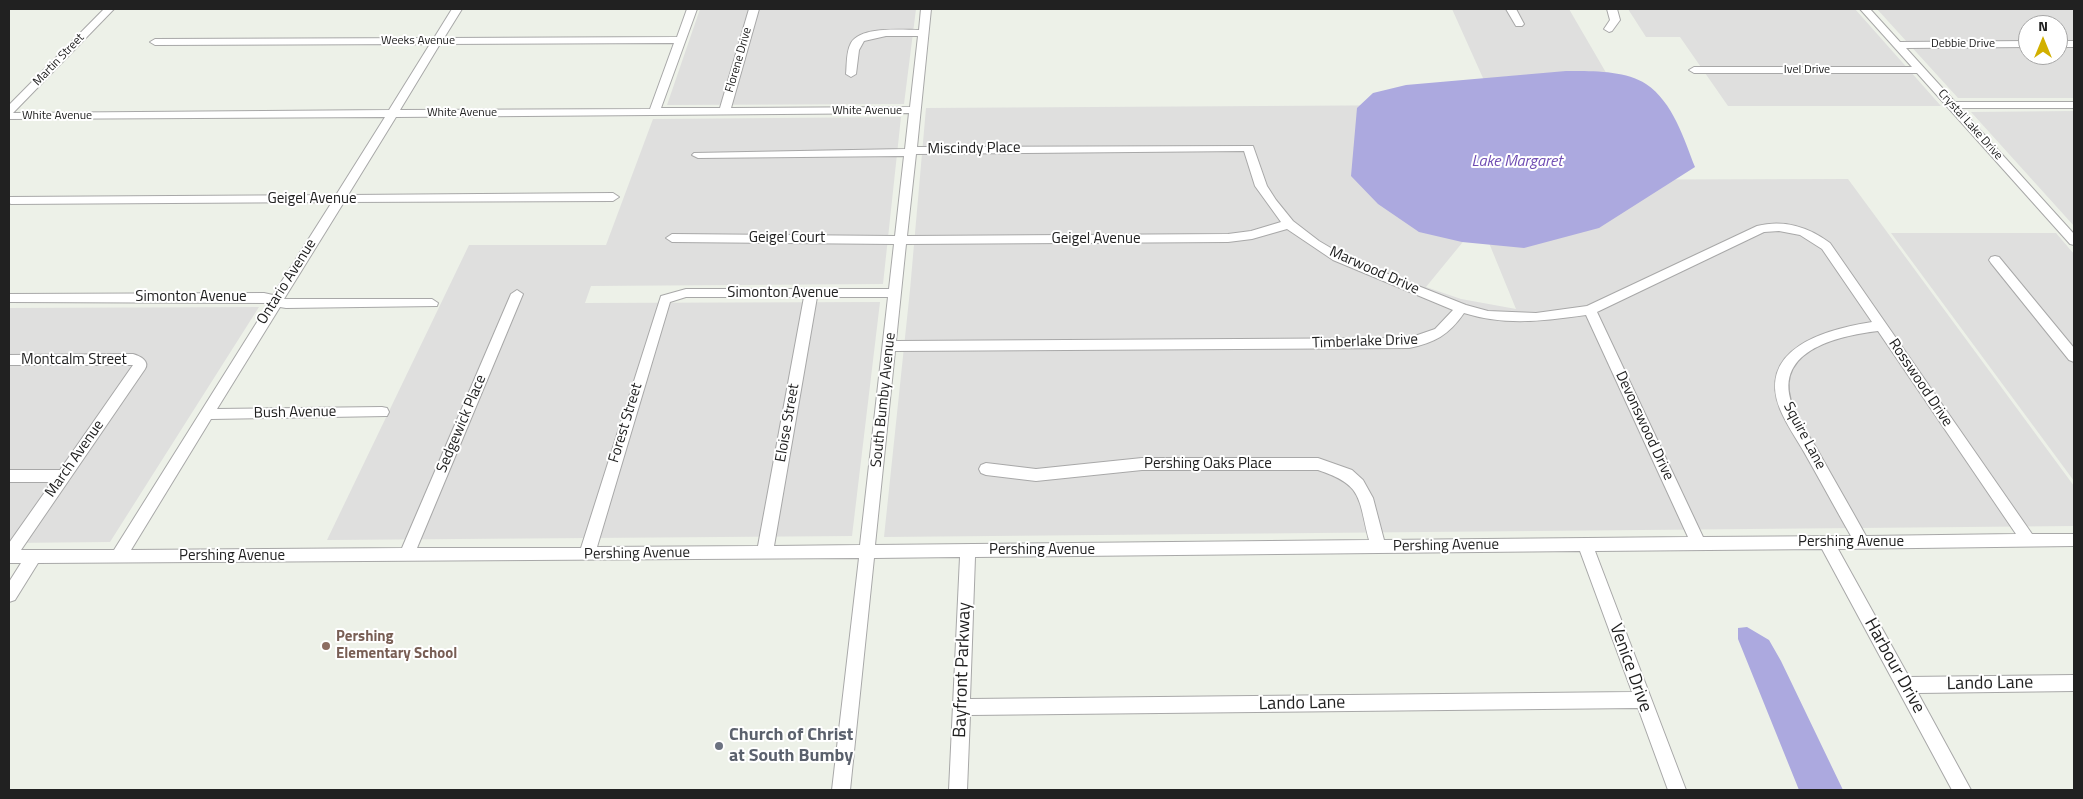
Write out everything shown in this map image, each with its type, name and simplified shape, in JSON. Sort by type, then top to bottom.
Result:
[{"type":"street","name":"Martin Street","points":[[9,111],[109,9]]},
{"type":"street","name":"Ontario Avenue","points":[[119,556],[457,9]]},
{"type":"street","points":[[654,112],[692,9]]},
{"type":"street","name":"Florene Drive","points":[[724,112],[754,9]]},
{"type":"street","name":"South Bumby Avenue","points":[[841,790],[926,9]]},
{"type":"street","points":[[1511,9],[1518,24]]},
{"type":"street","points":[[1609,29],[1615,20],[1612,9]]},
{"type":"street","name":"Crystal Lake Drive","points":[[1865,9],[2074,240]]},
{"type":"street","points":[[851,74],[855,46],[862,37],[877,34],[923,33]]},
{"type":"street","name":"Weeks Avenue","points":[[155,42],[682,40]]},
{"type":"street","name":"Debbie Drive","points":[[1898,44],[2018,44]]},
{"type":"street","name":"Ivel Drive","points":[[1694,70],[1920,70]]},
{"type":"street","points":[[1952,105],[2074,105]]},
{"type":"street","points":[[2062,105],[2074,117]]},
{"type":"street","name":"White Avenue","points":[[9,116],[915,110]]},
{"type":"street","name":"Miscindy Place","points":[[698,155],[896,154],[925,149],[1250,148]]},
{"type":"street","name":"Marwood Drive","points":[[1250,148],[1261,186],[1289,224],[1337,257],[1461,308]]},
{"type":"street","name":"Geigel Avenue","points":[[11,200],[614,197]]},
{"type":"street","name":"Geigel Avenue","points":[[901,239],[1228,238],[1252,235],[1289,224]]},
{"type":"street","name":"Rosswood Drive","points":[[1590,310],[1761,229],[1781,226],[1806,233],[1826,246],[2028,540]]},
{"type":"street","name":"Geigel Court","points":[[672,238],[901,239]]},
{"type":"street","points":[[1994,260],[2074,357]]},
{"type":"street","name":"Simonton Avenue","points":[[671,296],[686,293],[895,293]]},
{"type":"street","name":"Eloise Street","points":[[765,552],[811,293]]},
{"type":"street","name":"Sedgewick Place","points":[[407,555],[517,294]]},
{"type":"street","name":"Forest Street","points":[[587,554],[662,304],[671,296]]},
{"type":"street","name":"Simonton Avenue","points":[[9,298],[264,297],[286,304],[432,303]]},
{"type":"street","points":[[1461,308],[1488,316],[1520,318],[1556,316],[1590,310]]},
{"type":"street","name":"Timberlake Drive","points":[[890,346],[1409,343],[1438,335],[1449,327],[1461,308]]},
{"type":"street","name":"Devonswood Drive","points":[[1590,310],[1698,543]]},
{"type":"street","name":"Squire Lane","points":[[1862,542],[1787,409],[1782,379],[1786,366],[1806,348],[1842,332],[1881,326]]},
{"type":"street","name":"Montcalm Street","points":[[9,360],[133,359],[139,362]]},
{"type":"street","name":"March Avenue","points":[[9,556],[140,366],[139,362]]},
{"type":"street","name":"Bush Avenue","points":[[207,414],[382,412]]},
{"type":"street","name":"Pershing Oaks Place","points":[[986,469],[1036,475],[1142,464],[1318,464],[1347,474],[1358,484],[1366,498],[1378,547]]},
{"type":"street","points":[[9,476],[63,476]]},
{"type":"street","name":"Pershing Avenue","points":[[9,556],[587,554],[2074,540]]},
{"type":"street","name":"Harbour Drive","points":[[1826,542],[1962,790]]},
{"type":"street","name":"Venice Drive","points":[[1585,545],[1677,790]]},
{"type":"street","name":"Bayfront Parkway","points":[[958,790],[968,550]]},
{"type":"street","points":[[9,595],[34,557]]},
{"type":"street","name":"Lando Lane","points":[[1905,685],[2074,683]]},
{"type":"street","name":"Lando Lane","points":[[961,707],[1642,700]]},
{"type":"shaded area","points":[[700,9],[916,9],[904,104],[667,105]]},
{"type":"shaded area","points":[[1452,9],[1569,9],[1626,107],[1496,107]]},
{"type":"shaded area","points":[[1628,9],[1855,9],[1941,106],[1728,106],[1680,37],[1646,37]]},
{"type":"shaded area","points":[[1877,9],[2074,9],[2074,98],[1958,98]]},
{"type":"shaded area","points":[[1433,105],[1464,180],[1848,179],[2074,486],[2074,526],[884,537],[910,290],[926,108]],"holes":[[[1480,221],[1516,309],[1461,299],[1426,287]]]},
{"type":"shaded area","points":[[2074,111],[2074,226],[1971,112]]},
{"type":"shaded area","points":[[901,117],[883,284],[591,286],[585,303],[880,302],[852,536],[327,540],[469,245],[606,245],[653,119]]},
{"type":"shaded area","points":[[1891,233],[2056,233],[2074,254],[2074,481]]},
{"type":"shaded area","points":[[259,307],[110,542],[9,543],[9,308]]},
{"type":"water","name":"Lake Margaret","points":[[1566,71],[1596,71],[1618,74],[1638,79],[1646,84],[1664,101],[1670,111],[1682,133],[1695,167],[1599,228],[1524,248],[1462,242],[1419,232],[1378,204],[1351,176],[1357,108],[1373,93],[1406,85]]},
{"type":"water","points":[[1747,627],[1769,640],[1843,790],[1799,790],[1738,639],[1738,628]]},
{"type":"place","name":"Pershing Elementary School","points":[[326,646]]},
{"type":"place","name":"Church of Christ at South Bumby","points":[[719,746]]}]
